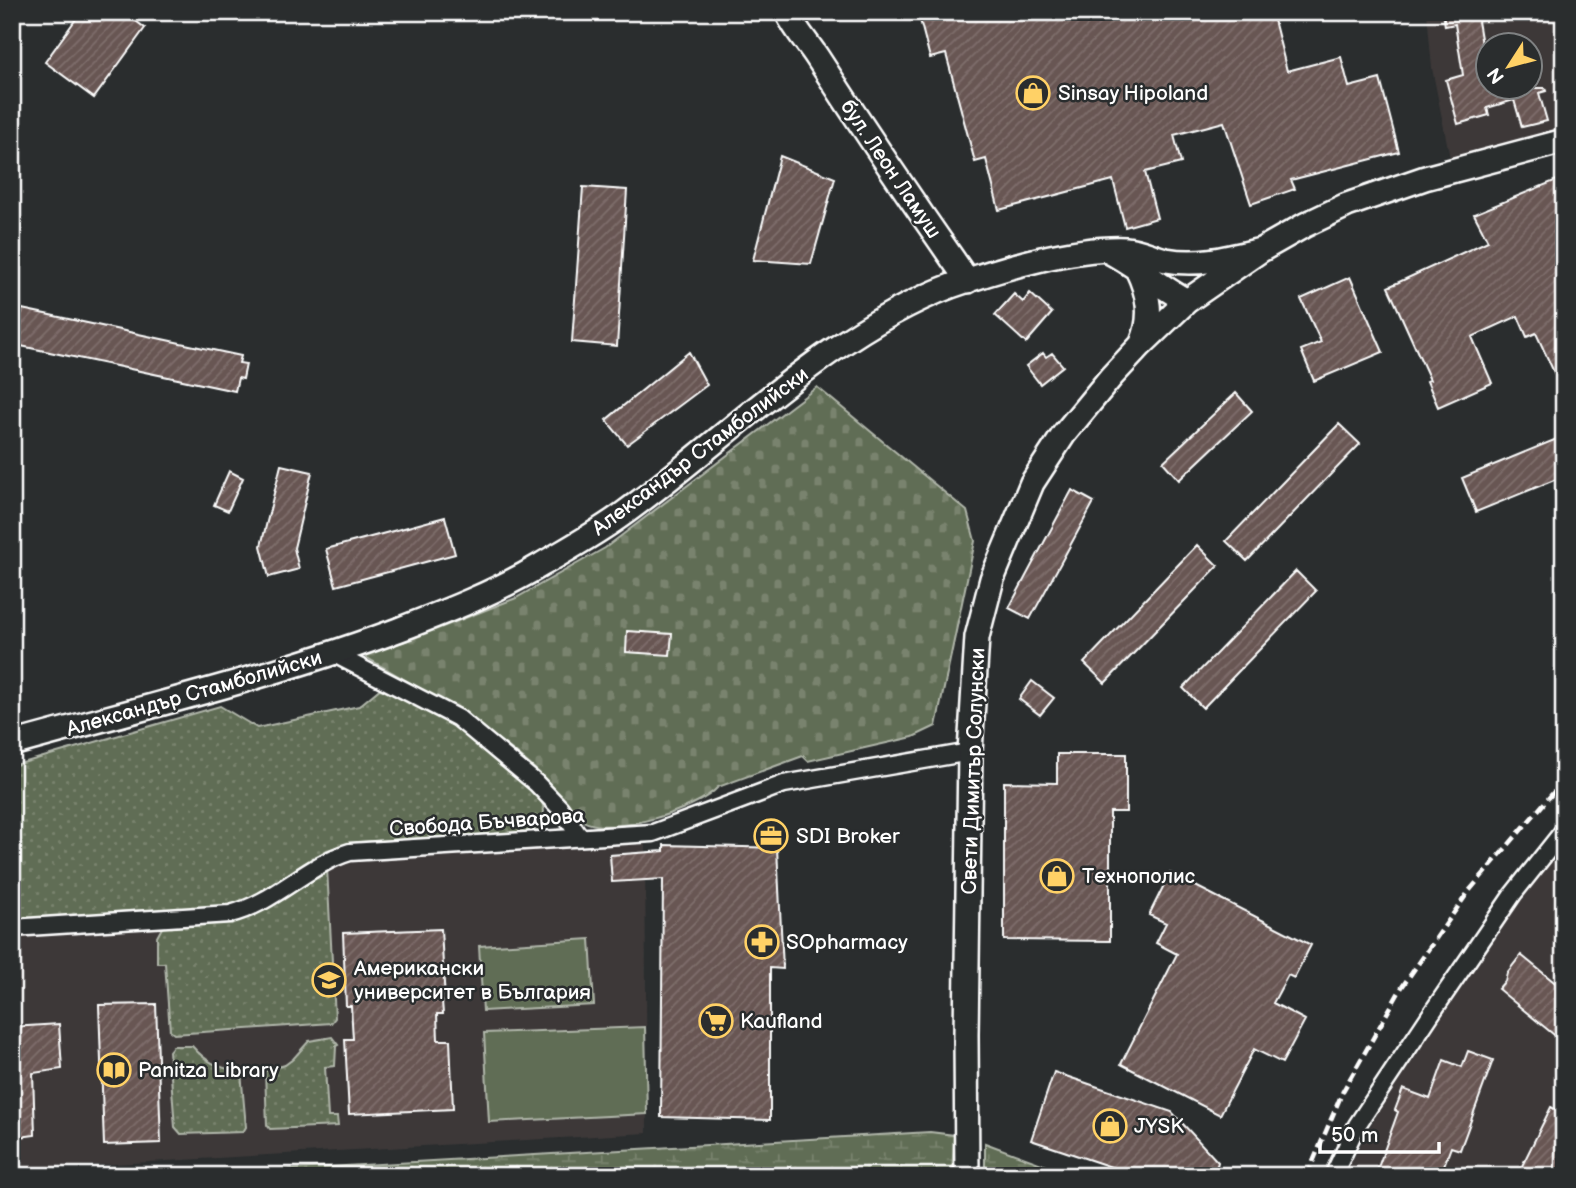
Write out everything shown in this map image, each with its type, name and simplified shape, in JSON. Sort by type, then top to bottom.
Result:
[{"type":"street","name":"бул. Леон Ламуш","points":[[787,12],[794,27],[816,56],[872,144],[968,281]]},
{"type":"street","name":"бул. Леон Ламуш","points":[[804,12],[816,56]]},
{"type":"street","name":"Свети Димитър Солунски","points":[[967,1176],[970,752],[977,636],[992,579],[1032,483],[1064,434],[1140,346],[1187,301],[1261,250],[1347,205],[1425,178],[1564,141]]},
{"type":"street","name":"Александър Стамболийски","points":[[12,744],[334,653],[469,603],[538,567],[621,515],[810,368],[872,324],[915,301],[968,281],[1040,260],[1077,253],[1137,251],[1160,259],[1186,263],[1213,261],[1261,250]]},
{"type":"street","points":[[1107,251],[1137,267],[1169,292],[1187,301]]},
{"type":"street","points":[[1160,259],[1182,284],[1187,301]]},
{"type":"street","points":[[1137,267],[1148,298],[1148,327],[1140,346]]},
{"type":"street","points":[[334,653],[458,718],[536,783],[560,808],[580,837]]},
{"type":"street","name":"Свобода Бъчварова","points":[[12,928],[230,914],[258,904],[316,866],[349,852],[653,833],[784,784],[970,752]]},
{"type":"street","points":[[1332,1176],[1357,1125],[1431,1014],[1513,894],[1564,830]]},
{"type":"shaded area","points":[[1427,12],[1564,12],[1564,129],[1450,158],[1432,68]]},
{"type":"shaded area","points":[[1564,839],[1564,1176],[1344,1176],[1379,1110],[1487,938]]},
{"type":"shaded area","name":"Американски университет в България","points":[[645,844],[647,1133],[12,1170],[12,933],[163,926],[308,879],[346,861],[365,857]]},
{"type":"green space","points":[[817,387],[967,511],[975,541],[936,726],[913,737],[808,761],[803,756],[718,787],[692,804],[654,819],[613,826],[596,825],[578,817],[541,775],[495,737],[452,708],[362,655],[409,640],[516,598],[605,548]]},
{"type":"green space","points":[[382,687],[454,723],[539,797],[544,812],[539,828],[526,832],[360,842],[327,850],[252,899],[230,907],[129,911],[12,922],[12,766],[220,706],[257,728],[359,706]]},
{"type":"green space","points":[[327,868],[335,1018],[331,1023],[174,1034],[170,1031],[165,963],[157,963],[157,937],[163,926],[241,918]]},
{"type":"green space","points":[[590,939],[594,1005],[483,1011],[479,946]]},
{"type":"green space","points":[[645,1027],[647,1114],[489,1122],[484,1033]]},
{"type":"green space","points":[[332,1037],[338,1045],[335,1066],[325,1067],[328,1117],[337,1117],[338,1126],[270,1129],[267,1125],[265,1071],[285,1065],[309,1041]]},
{"type":"green space","points":[[173,1046],[192,1046],[214,1064],[241,1072],[246,1127],[243,1132],[181,1134],[175,1127],[169,1051]]},
{"type":"green space","points":[[930,1132],[954,1135],[952,1176],[175,1176]]},
{"type":"green space","points":[[985,1143],[1074,1176],[985,1176]]},
{"type":"building","points":[[81,12],[124,12],[145,28],[94,98],[45,62]]},
{"type":"building","points":[[918,12],[1272,12],[1287,71],[1341,57],[1349,87],[1380,79],[1399,152],[1291,180],[1295,189],[1251,204],[1224,122],[1174,135],[1181,163],[1145,172],[1157,218],[1125,227],[1113,180],[999,210],[986,159],[975,162],[946,54],[930,58]]},
{"type":"building","points":[[1443,12],[1485,12],[1486,20],[1478,21],[1480,32],[1474,32],[1474,102],[1507,102],[1487,108],[1489,115],[1458,124],[1446,80],[1463,75],[1455,24],[1445,26]]},
{"type":"building","points":[[1515,102],[1542,102],[1547,121],[1522,127]]},
{"type":"building","points":[[780,156],[835,178],[811,264],[753,260]]},
{"type":"building","points":[[1564,177],[1564,394],[1536,333],[1527,337],[1518,316],[1472,337],[1492,383],[1438,407],[1427,381],[1430,380],[1388,287],[1488,241],[1474,214]]},
{"type":"building","points":[[583,187],[627,190],[617,346],[572,342]]},
{"type":"building","points":[[1350,277],[1383,352],[1314,381],[1301,350],[1321,342],[1301,299]]},
{"type":"building","points":[[1030,293],[1052,313],[1026,343],[995,315],[1014,294],[1023,302]]},
{"type":"building","points":[[22,309],[241,356],[239,363],[246,364],[243,379],[238,378],[235,391],[21,346],[15,344]]},
{"type":"building","points":[[689,352],[707,385],[627,445],[606,420]]},
{"type":"building","points":[[1043,353],[1046,357],[1052,353],[1063,366],[1040,384],[1026,366]]},
{"type":"building","points":[[1236,393],[1252,411],[1179,480],[1163,462]]},
{"type":"building","points":[[1339,424],[1360,444],[1247,561],[1226,541]]},
{"type":"building","points":[[1564,436],[1564,476],[1476,512],[1462,478]]},
{"type":"building","points":[[281,465],[312,472],[294,548],[299,569],[269,577],[261,546]]},
{"type":"building","points":[[229,471],[243,478],[228,511],[214,505]]},
{"type":"building","points":[[1072,490],[1094,502],[1030,619],[1009,608]]},
{"type":"building","points":[[445,517],[455,554],[336,586],[326,549]]},
{"type":"building","points":[[1197,545],[1218,566],[1105,683],[1084,663]]},
{"type":"building","points":[[1296,571],[1316,591],[1203,708],[1183,688]]},
{"type":"building","points":[[627,631],[672,634],[670,655],[626,652]]},
{"type":"building","points":[[1032,681],[1054,698],[1040,715],[1019,699]]},
{"type":"building","name":"Технополис","points":[[1057,754],[1126,754],[1126,812],[1110,812],[1110,941],[1004,940],[1004,782],[1057,783]]},
{"type":"building","name":"Kaufland","points":[[664,845],[777,848],[783,969],[770,968],[770,1120],[661,1117],[663,879],[612,882],[610,855],[664,851]]},
{"type":"building","points":[[1170,873],[1311,945],[1294,978],[1288,975],[1273,1003],[1305,1020],[1282,1063],[1254,1049],[1220,1115],[1121,1064],[1177,954],[1156,943],[1166,923],[1149,915]]},
{"type":"building","points":[[441,929],[445,1001],[442,1001],[443,1014],[437,1014],[438,1040],[450,1040],[453,1109],[349,1114],[345,1039],[353,1039],[351,1006],[346,1006],[343,933]]},
{"type":"building","points":[[1521,955],[1564,990],[1564,1043],[1498,989]]},
{"type":"building","points":[[156,1004],[161,1143],[104,1145],[99,1005]]},
{"type":"building","points":[[59,1024],[62,1069],[33,1073],[35,1135],[12,1138],[12,1027]]},
{"type":"building","points":[[1468,1051],[1493,1060],[1460,1150],[1451,1147],[1440,1176],[1375,1176],[1398,1112],[1395,1110],[1403,1089],[1430,1099],[1444,1060],[1462,1067]]},
{"type":"building","name":"JYSK","points":[[1054,1072],[1172,1112],[1218,1162],[1214,1176],[1138,1176],[1031,1140]]},
{"type":"building","points":[[1551,1107],[1564,1114],[1564,1176],[1517,1176]]},
{"type":"railway","points":[[1307,1176],[1343,1091],[1402,987],[1469,891],[1564,780]]},
{"type":"place","name":"Sinsay Hipoland","points":[[1033,93]]},
{"type":"place","name":"SDI Broker","points":[[771,836]]},
{"type":"place","name":"Технополис","points":[[1057,876]]},
{"type":"place","name":"SOpharmacy","points":[[762,942]]},
{"type":"place","name":"Американски университет в България","points":[[329,980]]},
{"type":"place","name":"Kaufland","points":[[716,1021]]},
{"type":"place","name":"Panitza Library","points":[[114,1070]]},
{"type":"place","name":"JYSK","points":[[1110,1126]]}]
